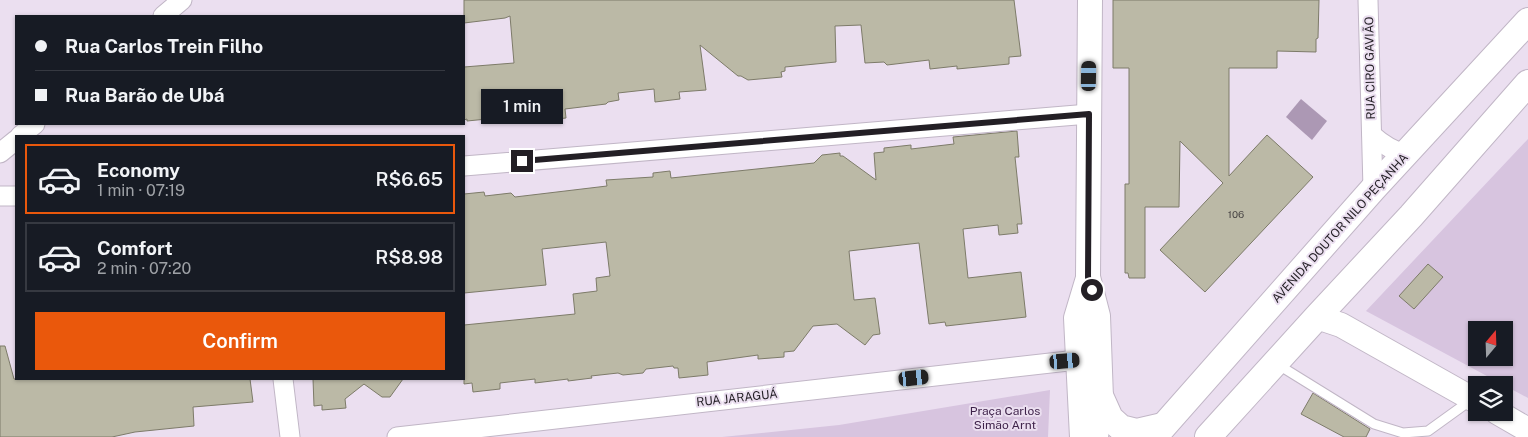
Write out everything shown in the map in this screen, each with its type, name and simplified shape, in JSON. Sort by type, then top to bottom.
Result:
[{"type":"main road","name":"AVENIDA DOUTOR NILO PEÇANHA","points":[[1158,431],[1373,189],[1528,21]]},
{"type":"main road","points":[[1208,437],[1274,363],[1329,316],[1417,209],[1528,83]]},
{"type":"main road","points":[[1101,398],[1110,418],[1121,428],[1137,432],[1158,431]]},
{"type":"street","points":[[164,15],[182,0]]},
{"type":"street","points":[[1090,0],[1088,277],[1098,316],[1101,398],[1096,437]]},
{"type":"street","name":"RUA CIRO GAVIÃO","points":[[1368,0],[1373,189]]},
{"type":"street","points":[[465,166],[1089,114]]},
{"type":"street","points":[[21,135],[34,125]]},
{"type":"street","name":"RUA CIRO GAVIÃO","points":[[1372,135],[1382,144],[1396,152],[1406,154]]},
{"type":"street","points":[[0,153],[15,141]]},
{"type":"street","points":[[0,196],[15,196]]},
{"type":"street","points":[[1082,437],[1076,318],[1088,277]]},
{"type":"street","points":[[1329,316],[1468,397]]},
{"type":"street","name":"RUA JARAGUÁ","points":[[397,437],[1077,360]]},
{"type":"street","points":[[283,380],[290,437]]},
{"type":"street","points":[[1512,421],[1528,430]]},
{"type":"lane","points":[[1274,363],[1374,424],[1403,434],[1428,431],[1468,404]]},
{"type":"green space","points":[[1528,139],[1528,398],[1513,390],[1513,376],[1487,376],[1468,366],[1513,366],[1513,321],[1468,321],[1468,366],[1366,311]]},
{"type":"green space","name":"Praça Carlos Simão Arnt","points":[[1050,390],[1048,437],[722,437],[839,425]]},
{"type":"shaded area","points":[[1301,99],[1327,121],[1312,140],[1286,117]]},
{"type":"building","points":[[464,0],[1014,0],[1021,56],[1009,57],[1009,64],[957,69],[957,66],[930,69],[929,60],[887,65],[884,62],[865,63],[861,25],[835,26],[836,62],[785,67],[785,71],[781,72],[782,77],[748,80],[738,76],[700,45],[706,90],[679,92],[680,99],[655,102],[654,89],[618,93],[619,100],[606,104],[565,109],[566,118],[518,123],[517,116],[467,121],[467,119],[465,120],[465,67],[514,63],[510,16],[465,23]]},
{"type":"building","points":[[1113,0],[1319,0],[1316,52],[1277,51],[1277,68],[1229,68],[1229,176],[1267,135],[1313,177],[1205,292],[1160,250],[1223,183],[1180,141],[1179,207],[1145,207],[1145,278],[1129,278],[1128,273],[1125,273],[1125,184],[1129,184],[1129,68],[1113,68]]},
{"type":"building","points":[[1017,131],[1019,157],[1015,157],[1022,224],[1017,224],[1018,233],[999,235],[998,225],[963,229],[968,278],[1021,272],[1026,317],[946,326],[945,322],[929,324],[919,243],[849,251],[854,300],[875,298],[880,334],[873,335],[865,345],[837,324],[813,326],[794,351],[784,352],[784,357],[758,359],[758,355],[707,362],[708,375],[679,378],[678,368],[673,366],[646,369],[643,373],[623,375],[618,373],[568,381],[568,379],[535,383],[535,379],[500,383],[500,389],[473,392],[472,383],[464,384],[465,325],[575,314],[573,294],[597,291],[596,278],[610,276],[606,242],[542,249],[546,285],[465,293],[465,194],[484,192],[485,196],[511,193],[515,197],[607,186],[606,180],[653,177],[653,173],[670,171],[671,178],[814,163],[822,155],[840,153],[840,156],[843,156],[876,180],[874,153],[884,152],[884,148],[911,145],[911,149],[954,144],[953,137]]},
{"type":"building","points":[[1428,264],[1443,277],[1414,309],[1399,296]]},
{"type":"building","points":[[0,346],[5,346],[15,380],[250,380],[253,402],[193,407],[194,426],[135,432],[112,437],[0,437]]},
{"type":"building","points":[[313,380],[402,380],[390,397],[382,397],[364,384],[345,399],[346,408],[322,410],[322,405],[314,406]]},
{"type":"building","points":[[1313,393],[1370,429],[1366,437],[1344,437],[1301,414]]},
{"type":"route","points":[[522,161],[1089,114],[1088,277],[1092,290]]}]
